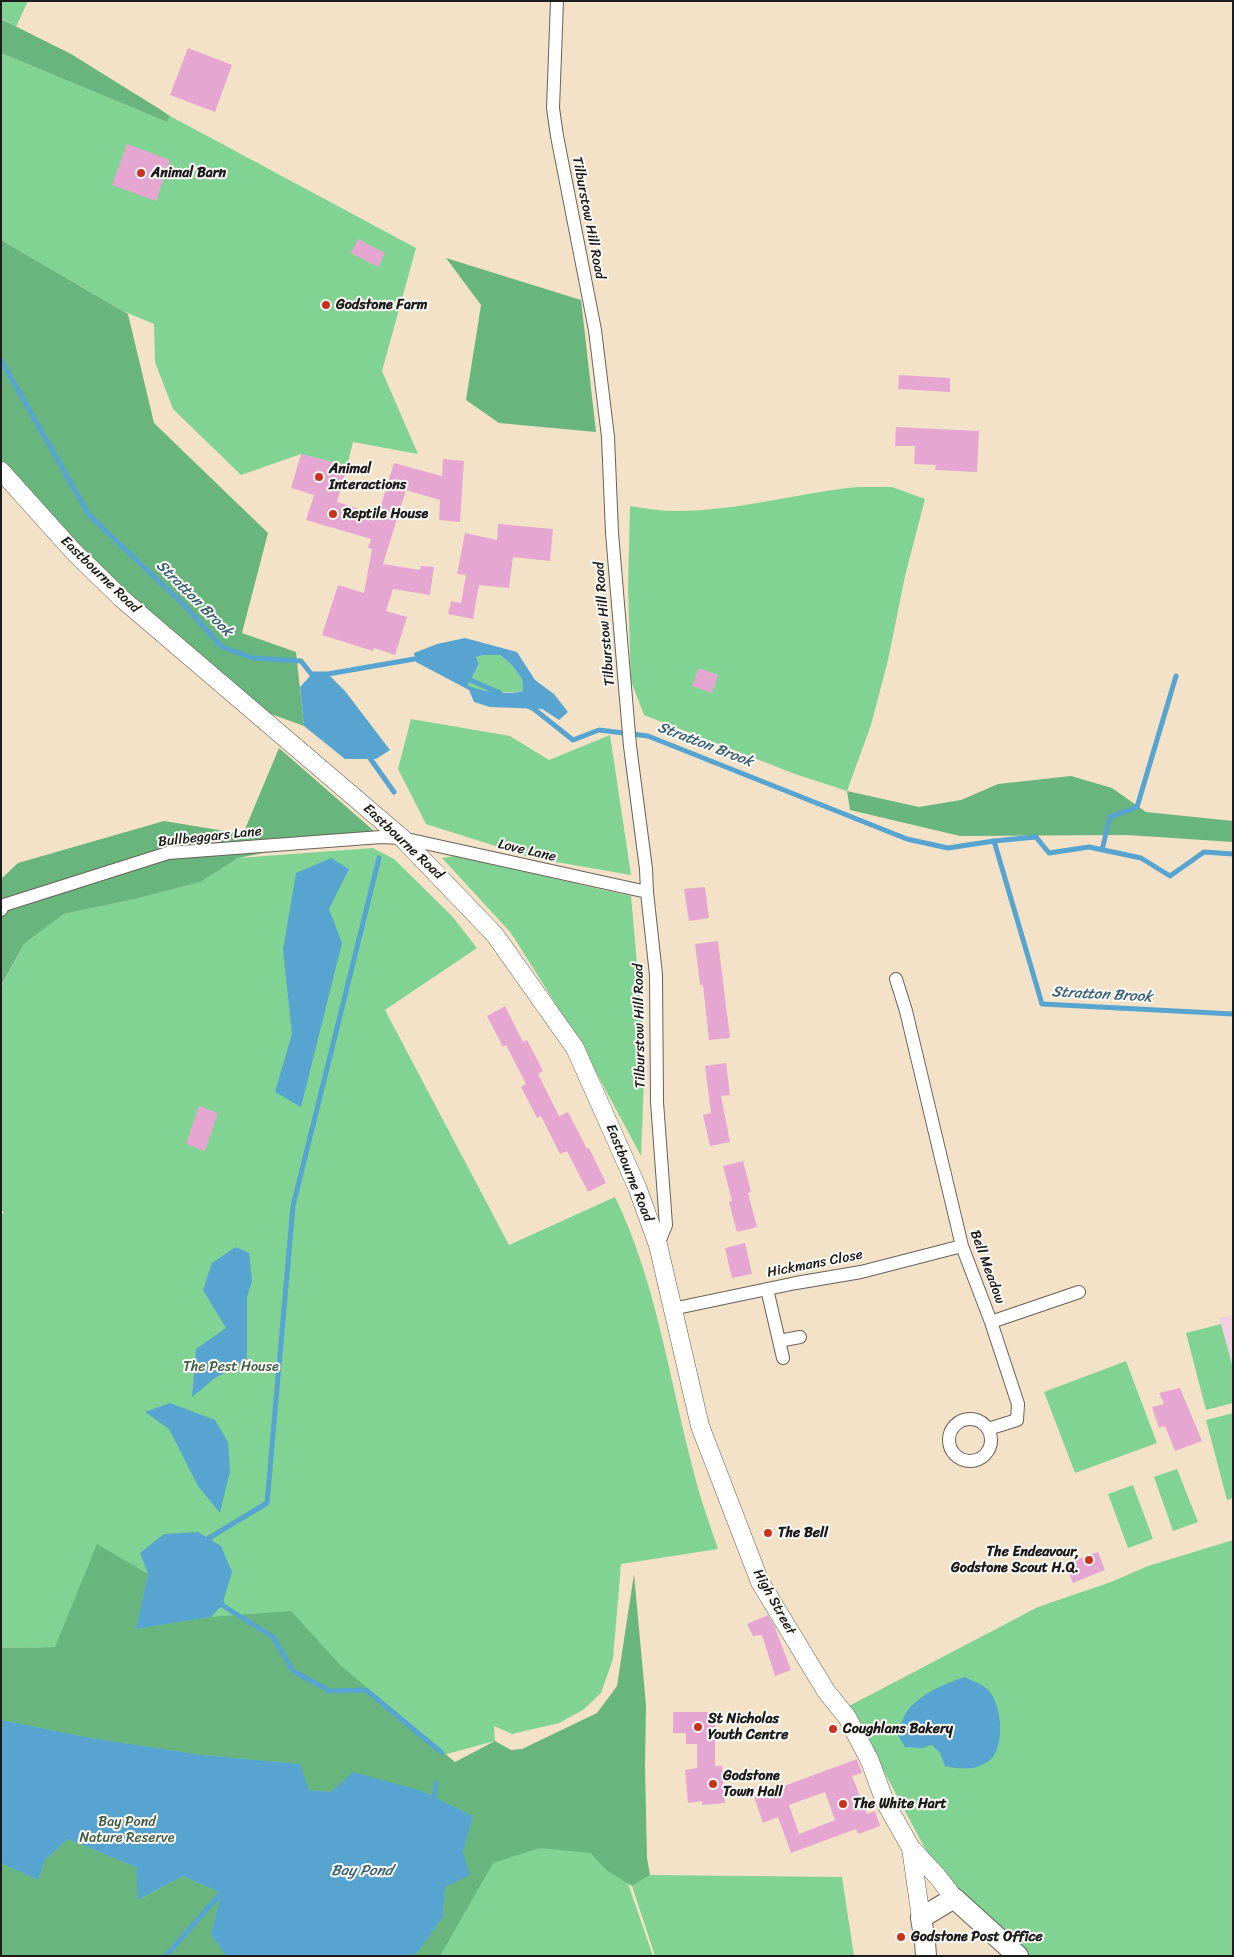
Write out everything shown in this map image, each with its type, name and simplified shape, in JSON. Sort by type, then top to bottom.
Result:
[{"type":"main road","name":"Eastbourne Road","points":[[1,471],[73,551],[121,598],[402,838],[495,935],[575,1048],[637,1187],[658,1245],[672,1309]]},
{"type":"main road","name":"High Street","points":[[672,1309],[700,1426],[760,1582],[826,1692],[847,1717],[870,1761],[885,1802],[911,1848]]},
{"type":"main road","points":[[911,1848],[938,1876],[954,1898],[1018,1956]]},
{"type":"main road","points":[[911,1848],[926,1956]]},
{"type":"main road","points":[[921,1918],[954,1898]]},
{"type":"street","name":"Tilburstow Hill Road","points":[[557,1],[554,108],[556,136],[598,349],[608,437],[612,533],[629,734],[646,869],[656,975],[657,1102],[666,1225],[658,1245]]},
{"type":"street","name":"Bullbeggars Lane","points":[[1,910],[4,905],[168,853],[380,837],[402,838]]},
{"type":"street","name":"Love Lane","points":[[402,838],[647,892]]},
{"type":"street","name":"Bell Meadow","points":[[896,979],[906,1011],[962,1246],[991,1322],[1018,1404],[1017,1420],[988,1430]]},
{"type":"street","name":"Hickmans Close","points":[[672,1309],[861,1272],[962,1246]]},
{"type":"street","points":[[767,1289],[782,1358]]},
{"type":"street","name":"Bell Meadow","points":[[991,1322],[1079,1292]]},
{"type":"street","points":[[779,1341],[800,1337]]},
{"type":"shaded area","points":[[1233,1315],[1233,1370],[1219,1318]]},
{"type":"green space","points":[[1,1],[28,1],[16,27],[1,18]]},
{"type":"green space","points":[[1,19],[71,54],[170,116],[167,122],[1,53]]},
{"type":"green space","points":[[1,53],[167,122],[170,116],[416,248],[382,371],[418,454],[353,442],[347,466],[301,454],[241,475],[173,409],[155,362],[154,324],[123,311],[1,240]]},
{"type":"green space","points":[[1,240],[128,314],[154,423],[268,533],[242,633],[296,652],[304,726],[249,706],[175,644],[1,471]]},
{"type":"green space","points":[[446,258],[581,300],[596,432],[499,423],[466,400],[481,305]]},
{"type":"green space","points":[[857,487],[892,487],[925,499],[905,576],[888,660],[871,725],[847,791],[795,774],[644,715],[631,681],[628,588],[630,506],[667,511],[695,511]]},
{"type":"green space","points":[[500,655],[512,665],[522,679],[523,691],[484,691],[470,686],[468,684],[479,665],[476,656]]},
{"type":"green space","points":[[411,719],[510,736],[549,760],[610,735],[631,875],[533,858],[426,824],[398,769]]},
{"type":"green space","points":[[279,748],[374,831],[238,858],[201,882],[131,900],[64,914],[24,944],[1,986],[1,879],[18,863],[164,821],[243,834]]},
{"type":"green space","points":[[1071,776],[1112,788],[1146,812],[1233,821],[1233,842],[1127,835],[960,836],[850,810],[847,791],[919,807],[961,800],[998,784]]},
{"type":"green space","points":[[373,848],[394,859],[452,916],[477,948],[385,1010],[509,1245],[615,1197],[642,1264],[661,1334],[695,1477],[718,1549],[621,1564],[613,1659],[601,1693],[583,1710],[559,1723],[512,1734],[494,1726],[495,1741],[425,1760],[466,1769],[625,1875],[653,1956],[1,1956],[1,1678],[55,1647],[1,1648],[1,1214],[4,1213],[1,1209],[1,987],[24,944],[64,914],[131,900],[201,882],[238,858]]},
{"type":"green space","points":[[455,856],[631,896],[645,1053],[641,1156],[581,1044],[511,933],[442,858]]},
{"type":"green space","points":[[1221,1324],[1233,1368],[1233,1403],[1206,1410],[1186,1333]]},
{"type":"green space","points":[[1126,1361],[1157,1443],[1075,1473],[1044,1392]]},
{"type":"green space","points":[[1233,1413],[1233,1498],[1227,1500],[1206,1420]]},
{"type":"green space","points":[[1177,1469],[1198,1522],[1173,1531],[1154,1477]]},
{"type":"green space","points":[[1133,1485],[1153,1539],[1128,1548],[1108,1494]]},
{"type":"green space","points":[[1233,1540],[1233,1956],[1030,1956],[936,1869],[849,1706],[1038,1607],[1111,1582],[1148,1566]]},
{"type":"green space","points":[[97,1544],[148,1574],[136,1629],[211,1617],[291,1611],[340,1665],[455,1762],[495,1741],[511,1750],[522,1749],[597,1713],[617,1686],[634,1574],[646,1705],[647,1858],[650,1875],[632,1886],[606,1870],[591,1853],[540,1848],[493,1863],[440,1956],[411,1956],[418,1952],[443,1917],[445,1887],[463,1852],[473,1816],[422,1791],[331,1792],[308,1790],[300,1764],[202,1755],[91,1738],[1,1720],[1,1648],[55,1647]]},
{"type":"green space","points":[[68,1839],[136,1867],[139,1900],[183,1876],[221,1893],[211,1934],[226,1956],[1,1956],[1,1863],[38,1880],[45,1860]]},
{"type":"green space","points":[[650,1875],[842,1877],[854,1956],[655,1956],[632,1886]]},
{"type":"water","points":[[465,638],[517,652],[535,680],[554,694],[568,712],[559,720],[542,709],[490,707],[474,702],[469,690],[416,662],[414,653],[437,644]],"holes":[[[500,655],[512,665],[522,679],[523,691],[511,693],[495,692],[468,685],[479,664],[476,657]]]},
{"type":"water","points":[[312,674],[328,674],[345,691],[390,750],[376,759],[345,759],[304,726],[300,687]]},
{"type":"water","points":[[331,858],[349,869],[329,909],[342,943],[301,1107],[275,1092],[292,1034],[283,950],[296,873]]},
{"type":"water","points":[[236,1247],[249,1253],[252,1281],[247,1297],[247,1361],[215,1378],[192,1397],[196,1349],[226,1328],[203,1290],[212,1263]]},
{"type":"water","points":[[170,1403],[215,1420],[228,1442],[230,1471],[220,1513],[198,1486],[169,1429],[145,1412]]},
{"type":"water","points":[[198,1532],[221,1546],[232,1572],[222,1605],[211,1617],[136,1629],[148,1574],[140,1553],[164,1534]]},
{"type":"water","points":[[965,1677],[986,1688],[996,1702],[999,1713],[1000,1735],[995,1754],[990,1760],[974,1768],[951,1767],[945,1766],[940,1753],[932,1745],[922,1748],[905,1747],[898,1735],[903,1718],[911,1707],[932,1690]]},
{"type":"water","name":"Bay Pond","points":[[1,1720],[91,1738],[202,1755],[300,1764],[309,1790],[331,1792],[353,1772],[422,1791],[473,1816],[463,1852],[470,1875],[445,1887],[443,1917],[418,1952],[411,1956],[226,1956],[211,1934],[221,1893],[183,1876],[138,1900],[136,1867],[68,1839],[45,1860],[38,1880],[1,1863]]},
{"type":"building","points":[[188,48],[232,65],[215,112],[170,95]]},
{"type":"building","name":"Animal Barn","points":[[127,144],[170,160],[156,201],[112,185]]},
{"type":"building","points":[[358,239],[385,253],[378,267],[351,253]]},
{"type":"building","points":[[899,375],[950,378],[950,392],[898,389]]},
{"type":"building","points":[[896,427],[979,431],[977,472],[935,470],[936,465],[914,464],[915,446],[895,446]]},
{"type":"building","points":[[301,454],[347,466],[337,502],[378,515],[394,463],[442,476],[443,459],[464,461],[460,522],[439,520],[440,500],[406,490],[383,564],[420,570],[421,566],[434,567],[430,595],[393,589],[386,611],[407,617],[395,655],[374,648],[373,651],[322,635],[338,585],[364,593],[372,549],[368,548],[371,539],[306,520],[314,495],[291,488]]},
{"type":"building","points":[[498,524],[553,529],[550,561],[513,557],[509,588],[479,585],[473,619],[448,614],[451,601],[461,603],[466,575],[457,574],[465,533],[497,540]]},
{"type":"building","points":[[699,668],[718,675],[712,693],[692,686]]},
{"type":"building","points":[[705,887],[709,918],[689,921],[684,889]]},
{"type":"building","points":[[718,941],[730,1038],[709,1040],[703,985],[700,985],[695,944]]},
{"type":"building","points":[[505,1006],[523,1042],[527,1040],[543,1071],[538,1074],[559,1116],[568,1112],[587,1149],[589,1148],[606,1183],[588,1192],[567,1151],[560,1154],[541,1116],[537,1118],[521,1087],[526,1084],[506,1045],[503,1047],[487,1016]]},
{"type":"building","points":[[726,1063],[730,1095],[721,1096],[730,1142],[710,1146],[703,1115],[711,1113],[705,1066]]},
{"type":"building","points":[[199,1106],[218,1113],[205,1151],[186,1144]]},
{"type":"building","points":[[743,1161],[751,1192],[748,1193],[757,1227],[737,1232],[729,1202],[732,1201],[723,1166]]},
{"type":"building","points":[[745,1243],[752,1274],[732,1278],[725,1248]]},
{"type":"building","points":[[1180,1388],[1202,1441],[1175,1451],[1165,1426],[1159,1428],[1152,1407],[1164,1404],[1159,1393]]},
{"type":"building","name":"The Endeavour, Godstone Scout H.Q.","points":[[1098,1552],[1105,1570],[1073,1583],[1065,1564]]},
{"type":"building","points":[[768,1615],[774,1625],[791,1670],[775,1676],[762,1635],[753,1636],[747,1624]]},
{"type":"building","points":[[673,1712],[715,1712],[715,1766],[722,1766],[725,1803],[702,1805],[702,1801],[688,1803],[685,1770],[697,1768],[697,1744],[686,1744],[686,1733],[673,1733]]},
{"type":"building","points":[[857,1759],[862,1773],[852,1776],[867,1814],[875,1811],[880,1826],[858,1834],[856,1829],[791,1853],[778,1817],[763,1823],[754,1797]],"holes":[[[825,1792],[835,1820],[799,1834],[789,1805]]]},
{"type":"waterway","name":"Stratton Brook","points":[[1,360],[89,515],[185,606],[222,647],[253,658],[301,661],[312,675]]},
{"type":"waterway","name":"Stratton Brook","points":[[312,674],[328,674],[420,658]]},
{"type":"waterway","points":[[1102,850],[1110,817],[1137,807],[1176,676]]},
{"type":"waterway","name":"Stratton Brook","points":[[466,678],[500,693]]},
{"type":"waterway","name":"Stratton Brook","points":[[528,706],[573,740],[599,730],[648,736],[907,839],[948,848],[994,841],[1042,1004],[1233,1014]]},
{"type":"waterway","points":[[367,754],[394,792]]},
{"type":"waterway","points":[[994,841],[1036,837],[1049,853],[1089,847],[1141,858],[1170,876],[1204,852],[1233,854]]},
{"type":"waterway","points":[[210,1543],[209,1538],[267,1503],[293,1206],[379,858]]},
{"type":"waterway","points":[[221,1598],[222,1605],[273,1637],[293,1671],[330,1691],[366,1690],[441,1752]]},
{"type":"waterway","points":[[428,1799],[434,1797],[436,1783]]},
{"type":"waterway","points":[[166,1956],[221,1893],[227,1890]]},
{"type":"place","name":"Animal Barn","points":[[141,173]]},
{"type":"place","name":"Godstone Farm","points":[[326,305]]},
{"type":"place","name":"Animal Interactions","points":[[319,477]]},
{"type":"place","name":"Reptile House","points":[[333,514]]},
{"type":"place","name":"The Bell","points":[[768,1533]]},
{"type":"place","name":"The Endeavour, Godstone Scout H.Q.","points":[[1089,1560]]},
{"type":"place","name":"St Nicholas Youth Centre","points":[[698,1727]]},
{"type":"place","name":"Coughlans Bakery","points":[[833,1729]]},
{"type":"place","name":"Godstone Town Hall","points":[[713,1784]]},
{"type":"place","name":"The White Hart","points":[[843,1804]]},
{"type":"place","name":"Godstone Post Office","points":[[901,1937]]},
{"type":"park label","name":"The Pest House","points":[[231,1367]]},
{"type":"park label","name":"Bay Pond Nature Reserve","points":[[127,1830]]}]
